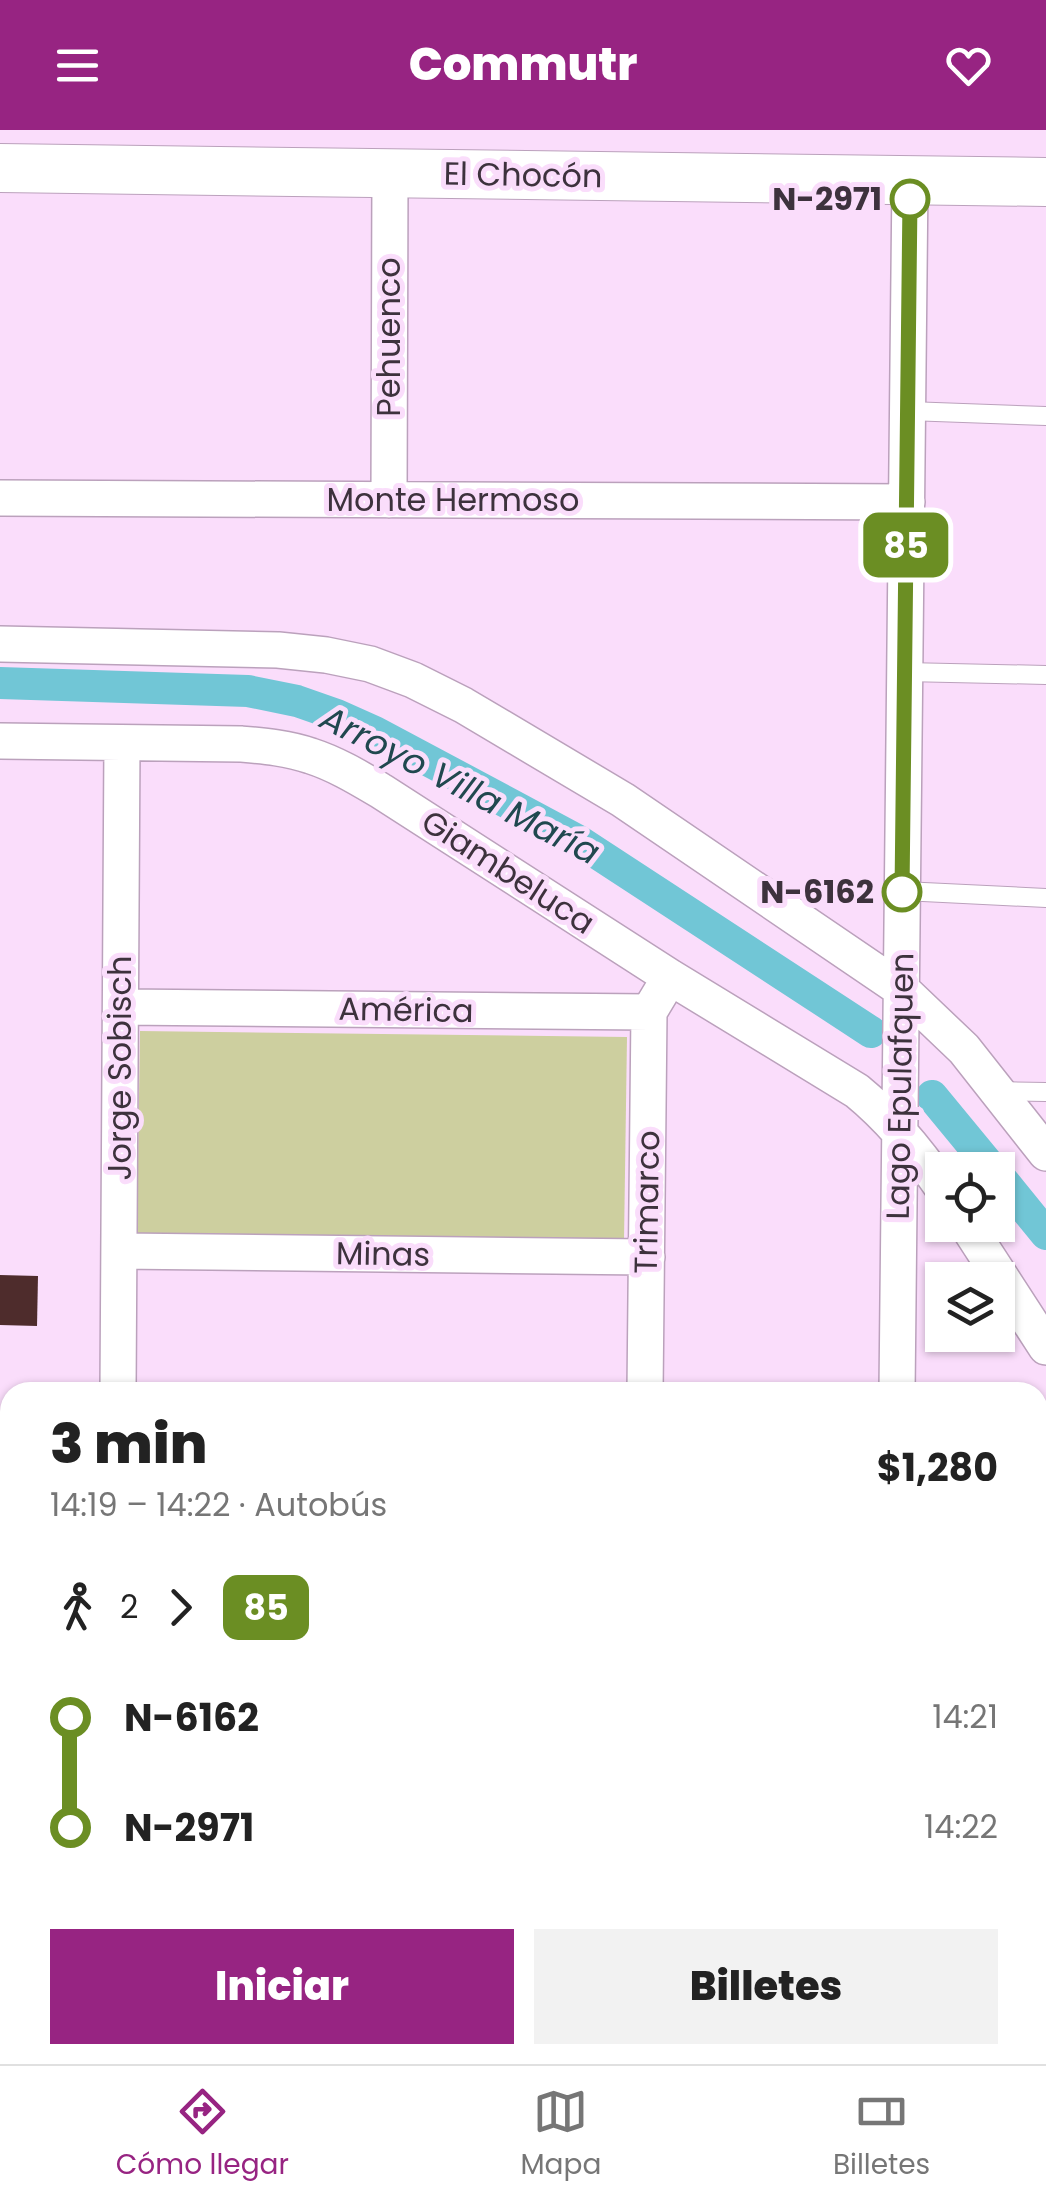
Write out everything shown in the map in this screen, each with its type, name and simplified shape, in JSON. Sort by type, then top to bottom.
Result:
[{"type":"main road","name":"El Chocón","points":[[0,168],[1046,182]]},
{"type":"street","name":"Pehuenco","points":[[389,500],[390,173]]},
{"type":"street","name":"Lago Epulafquen","points":[[897,1382],[910,180]]},
{"type":"street","name":"Monte Hermoso","points":[[0,498],[907,502]]},
{"type":"street","points":[[0,644],[278,650],[370,664],[413,680],[464,705],[623,800],[901,989],[964,1049],[1046,1154]]},
{"type":"street","name":"Giambeluca","points":[[0,741],[241,744],[311,756],[343,770],[857,1091],[883,1113],[925,1162]]},
{"type":"street","name":"Jorge Sobisch","points":[[118,1382],[122,742]]},
{"type":"street","points":[[649,1012],[670,977]]},
{"type":"street","name":"América","points":[[120,1007],[649,1012]]},
{"type":"street","name":"Trimarco","points":[[645,1382],[649,1012]]},
{"type":"street","points":[[978,1242],[1046,1347]]},
{"type":"street","name":"Minas","points":[[119,1251],[647,1257]]},
{"type":"lane","points":[[908,411],[1046,416]]},
{"type":"lane","points":[[905,672],[1046,675]]},
{"type":"lane","points":[[902,892],[1046,898]]},
{"type":"lane","points":[[997,1091],[1046,1092]]},
{"type":"green space","points":[[140,1031],[627,1037],[624,1240],[137,1233]]},
{"type":"building","points":[[0,1275],[38,1276],[37,1326],[0,1325]]},
{"type":"waterway","name":"Arroyo Villa María","points":[[0,683],[248,691],[297,701],[337,715],[577,840],[871,1032]]},
{"type":"waterway","name":"Arroyo Villa María","points":[[932,1096],[978,1152]]},
{"type":"waterway","name":"Arroyo Villa María","points":[[1015,1196],[1046,1234]]},
{"type":"bus line","name":"85","points":[[902,892],[910,199]]},
{"type":"place","name":"N-2971","points":[[910,199]]},
{"type":"place","name":"N-6162","points":[[902,892]]}]
